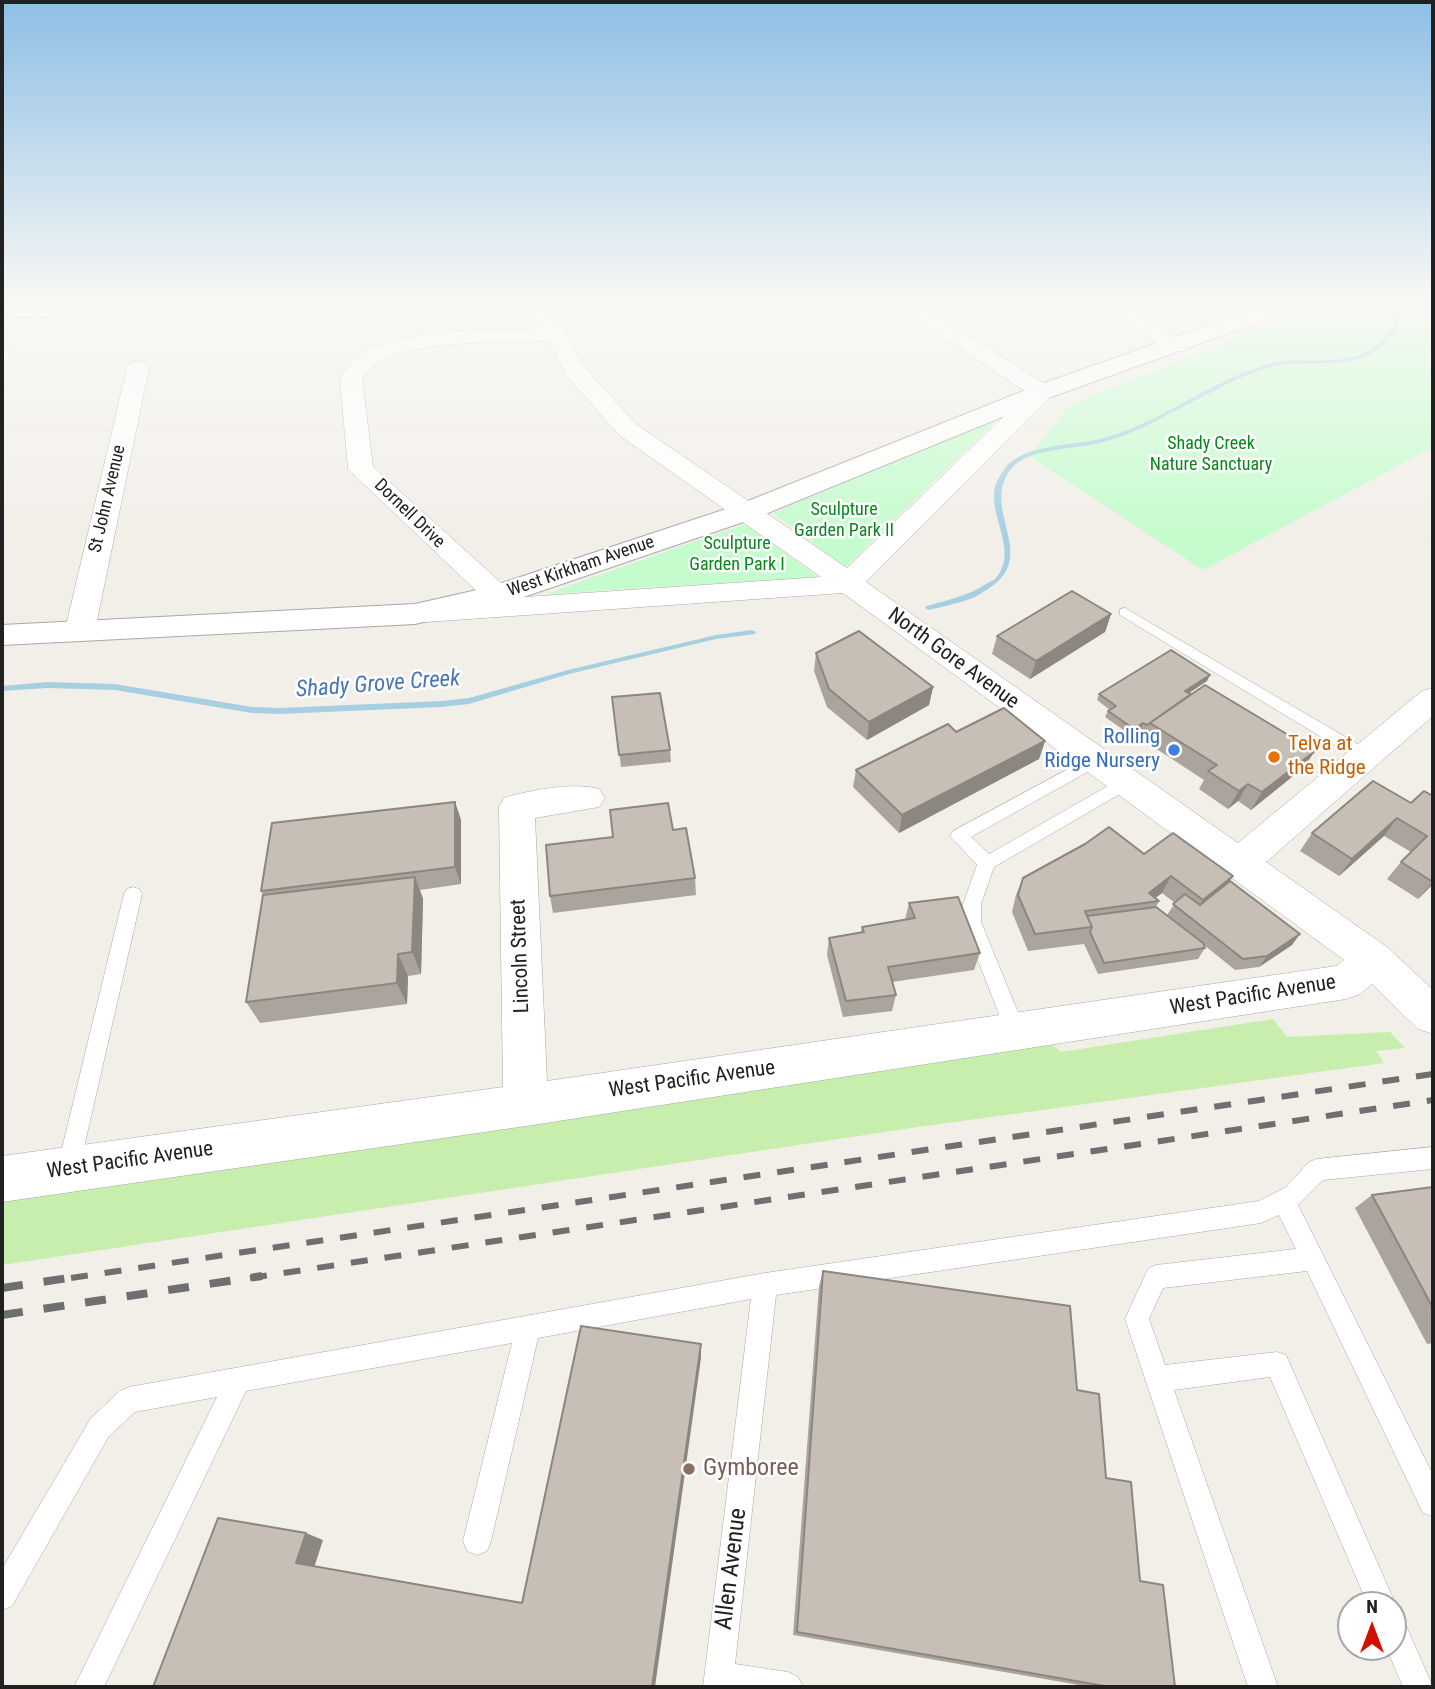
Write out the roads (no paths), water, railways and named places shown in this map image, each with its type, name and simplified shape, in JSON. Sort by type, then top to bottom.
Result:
[{"type":"street","name":"St John Avenue","points":[[82,619],[135,383]]},
{"type":"street","name":"Dornell Drive","points":[[351,383],[361,469],[472,574],[498,595]]},
{"type":"street","name":"North Gore Avenue","points":[[586,383],[628,430],[740,496],[848,584],[1373,959],[1428,1005]]},
{"type":"street","points":[[415,614],[848,584],[1035,388],[1027,383]]},
{"type":"street","name":"West Kirkham Avenue","points":[[2,614],[82,619],[415,614],[498,595],[740,496],[1050,383]]},
{"type":"street","name":"West Kirkham Avenue","points":[[787,470],[1035,388]]},
{"type":"street","name":"West Kirkham Avenue","points":[[2,635],[82,619],[394,597],[491,571],[740,496]]},
{"type":"street","points":[[1238,864],[1433,699]]},
{"type":"street","name":"Lincoln Street","points":[[526,1105],[517,807],[587,798]]},
{"type":"street","name":"West Pacific Avenue","points":[[2,1179],[526,1105],[1346,982],[1373,959]]},
{"type":"lane","points":[[1125,612],[1365,756]]},
{"type":"lane","points":[[987,863],[959,836],[1094,761]]},
{"type":"lane","points":[[1016,1032],[972,922],[972,904],[987,863],[1126,783]]},
{"type":"lane","points":[[68,1170],[133,894]]},
{"type":"lane","points":[[2,1596],[100,1427],[128,1400],[765,1285],[1261,1212],[1294,1195],[1317,1170],[1433,1157]]},
{"type":"lane","points":[[1284,1200],[1431,1494]]},
{"type":"lane","points":[[1263,1687],[1137,1319],[1156,1277],[1312,1258]]},
{"type":"lane","name":"Allen Avenue","points":[[719,1681],[765,1285]]},
{"type":"lane","points":[[477,1541],[528,1328]]},
{"type":"lane","points":[[1158,1379],[1277,1364],[1376,1591]]},
{"type":"lane","points":[[89,1687],[239,1379]]},
{"type":"lane","points":[[1407,1661],[1418,1687]]},
{"type":"lane","points":[[719,1681],[788,1687]]},
{"type":"waterway","name":"Shady Grove Creek","points":[[929,608],[973,595],[997,580],[1007,563],[1007,544],[998,505],[998,486],[1014,463],[1040,452],[1124,434],[1226,383]]},
{"type":"waterway","name":"Shady Grove Creek","points":[[2,689],[47,685],[115,687],[252,710],[280,711],[441,704],[469,701],[568,672],[716,637],[752,632]]},
{"type":"railway","points":[[71,1278],[1433,1074]]},
{"type":"railway","points":[[250,1278],[1433,1100]]},
{"type":"railway","points":[[2,1288],[82,1276]]},
{"type":"railway","points":[[2,1315],[262,1276]]},
{"type":"place","name":"Rolling Ridge Nursery","points":[[1174,750]]},
{"type":"place","name":"Telva at the Ridge","points":[[1274,757]]},
{"type":"place","name":"Gymboree","points":[[689,1469]]},
{"type":"park label","name":"Shady Creek Nature Sanctuary","points":[[1211,454]]},
{"type":"park label","name":"Sculpture Garden Park II","points":[[844,520]]},
{"type":"park label","name":"Sculpture Garden Park I","points":[[737,554]]}]
